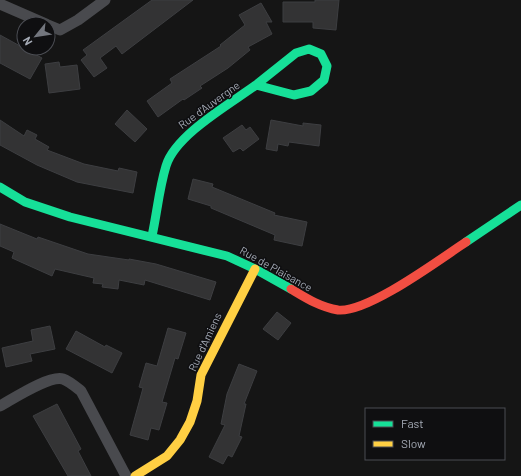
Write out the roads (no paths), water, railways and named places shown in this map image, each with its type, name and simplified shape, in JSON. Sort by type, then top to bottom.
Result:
[{"type":"street","points":[[56,28],[60,30],[66,27],[105,0]]},
{"type":"street","points":[[0,4],[28,16]]},
{"type":"street","name":"Rue d'Auvergne","points":[[152,236],[166,166],[172,153],[184,138],[256,85],[296,52],[309,49],[321,54],[327,66],[324,80],[311,91],[294,95],[256,85]]},
{"type":"street","name":"Rue de Plaisance","points":[[0,187],[25,202],[70,217],[152,236],[227,256],[255,269],[320,306],[340,310],[362,306],[385,294],[470,240],[521,205]]},
{"type":"street","name":"Rue d'Amiens","points":[[135,476],[167,456],[180,440],[194,408],[201,375],[255,269]]},
{"type":"street","points":[[0,406],[48,381],[62,379],[72,384],[81,391],[126,476]]}]
